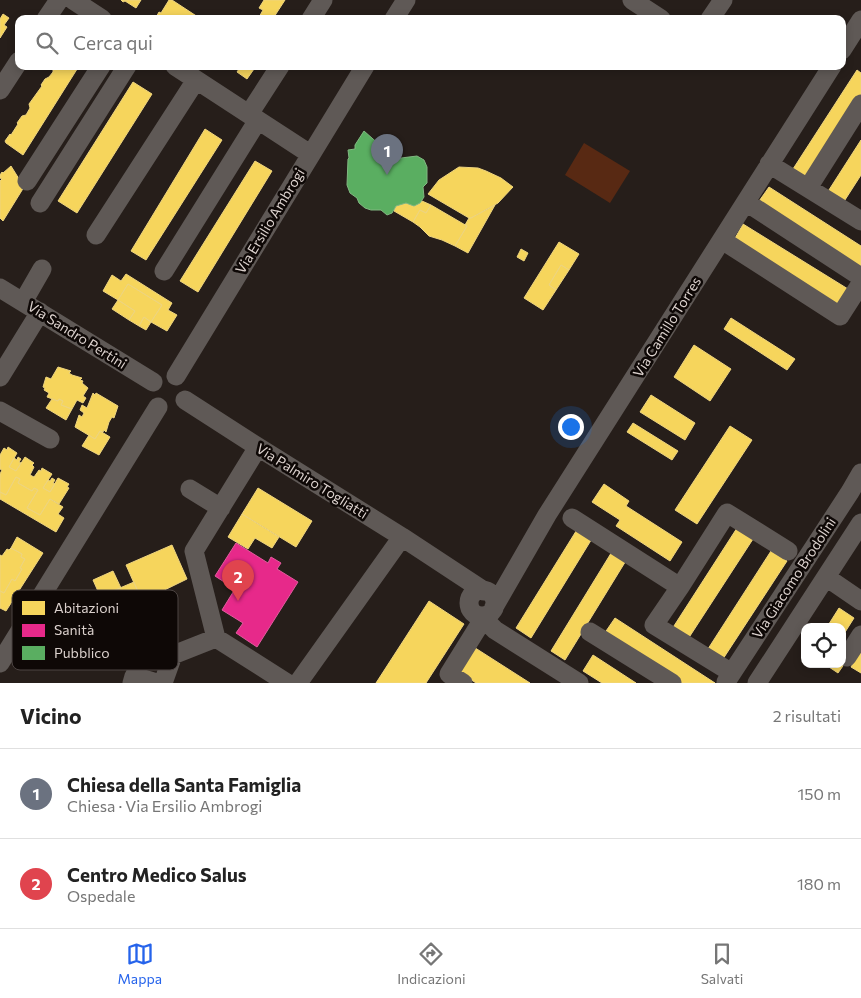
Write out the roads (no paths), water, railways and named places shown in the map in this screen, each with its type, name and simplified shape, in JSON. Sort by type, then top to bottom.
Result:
[{"type":"street","points":[[49,15],[58,0]]},
{"type":"street","points":[[73,0],[96,15]]},
{"type":"street","points":[[314,15],[323,0]]},
{"type":"street","points":[[397,15],[406,0]]},
{"type":"street","points":[[632,0],[656,15]]},
{"type":"street","points":[[713,15],[723,0]]},
{"type":"street","points":[[846,44],[861,20]]},
{"type":"street","points":[[1,86],[15,67]]},
{"type":"street","points":[[28,181],[98,70]]},
{"type":"street","points":[[40,203],[123,70]]},
{"type":"street","points":[[181,70],[310,154]]},
{"type":"street","points":[[164,272],[254,117],[278,70]]},
{"type":"street","name":"Via Ersilio Ambrogi","points":[[176,376],[362,70]]},
{"type":"street","name":"Via Camillo Torres","points":[[463,683],[449,674],[492,599],[829,70]]},
{"type":"street","points":[[96,235],[196,80]]},
{"type":"street","points":[[808,188],[861,104]]},
{"type":"street","points":[[769,164],[861,221]]},
{"type":"street","points":[[746,202],[861,277]]},
{"type":"street","points":[[722,240],[840,316],[861,283]]},
{"type":"street","points":[[23,302],[42,269]]},
{"type":"street","name":"Via Sandro Pertini","points":[[0,288],[153,382]]},
{"type":"street","points":[[0,377],[40,312]]},
{"type":"street","points":[[171,374],[176,376],[181,379],[186,388],[185,400],[176,408],[164,410],[154,403],[150,393],[151,387],[153,382],[161,375],[171,374]]},
{"type":"street","name":"Via Palmiro Togliatti","points":[[185,400],[402,537],[492,599]]},
{"type":"street","points":[[45,590],[158,407]]},
{"type":"street","points":[[0,410],[50,439]]},
{"type":"street","points":[[258,447],[194,551],[216,638],[288,683]]},
{"type":"street","name":"Via Giacomo Brodolini","points":[[729,678],[754,639],[855,496],[861,473]]},
{"type":"street","points":[[190,489],[221,508]]},
{"type":"street","points":[[729,678],[654,625],[727,513],[788,551]]},
{"type":"street","points":[[572,518],[680,587]]},
{"type":"street","points":[[758,683],[861,523]]},
{"type":"street","points":[[298,683],[402,537]]},
{"type":"street","name":"Via Palmiro Togliatti","points":[[440,562],[471,610],[477,615],[492,599]]},
{"type":"street","points":[[826,577],[861,600]]},
{"type":"street","name":"Via Palmiro Togliatti","points":[[492,599],[487,622],[495,630],[579,683]]},
{"type":"street","points":[[590,632],[672,683]]},
{"type":"street","points":[[847,657],[861,635]]},
{"type":"street","points":[[178,653],[216,638]]},
{"type":"street","points":[[754,639],[776,654]]},
{"type":"street","points":[[0,663],[12,644]]},
{"type":"street","points":[[163,683],[168,670]]},
{"type":"street","points":[[132,683],[134,676],[157,683]]},
{"type":"place","name":"Chiesa della Santa Famiglia","points":[[387,175]]},
{"type":"place","name":"Centro Medico Salus","points":[[238,601]]}]
